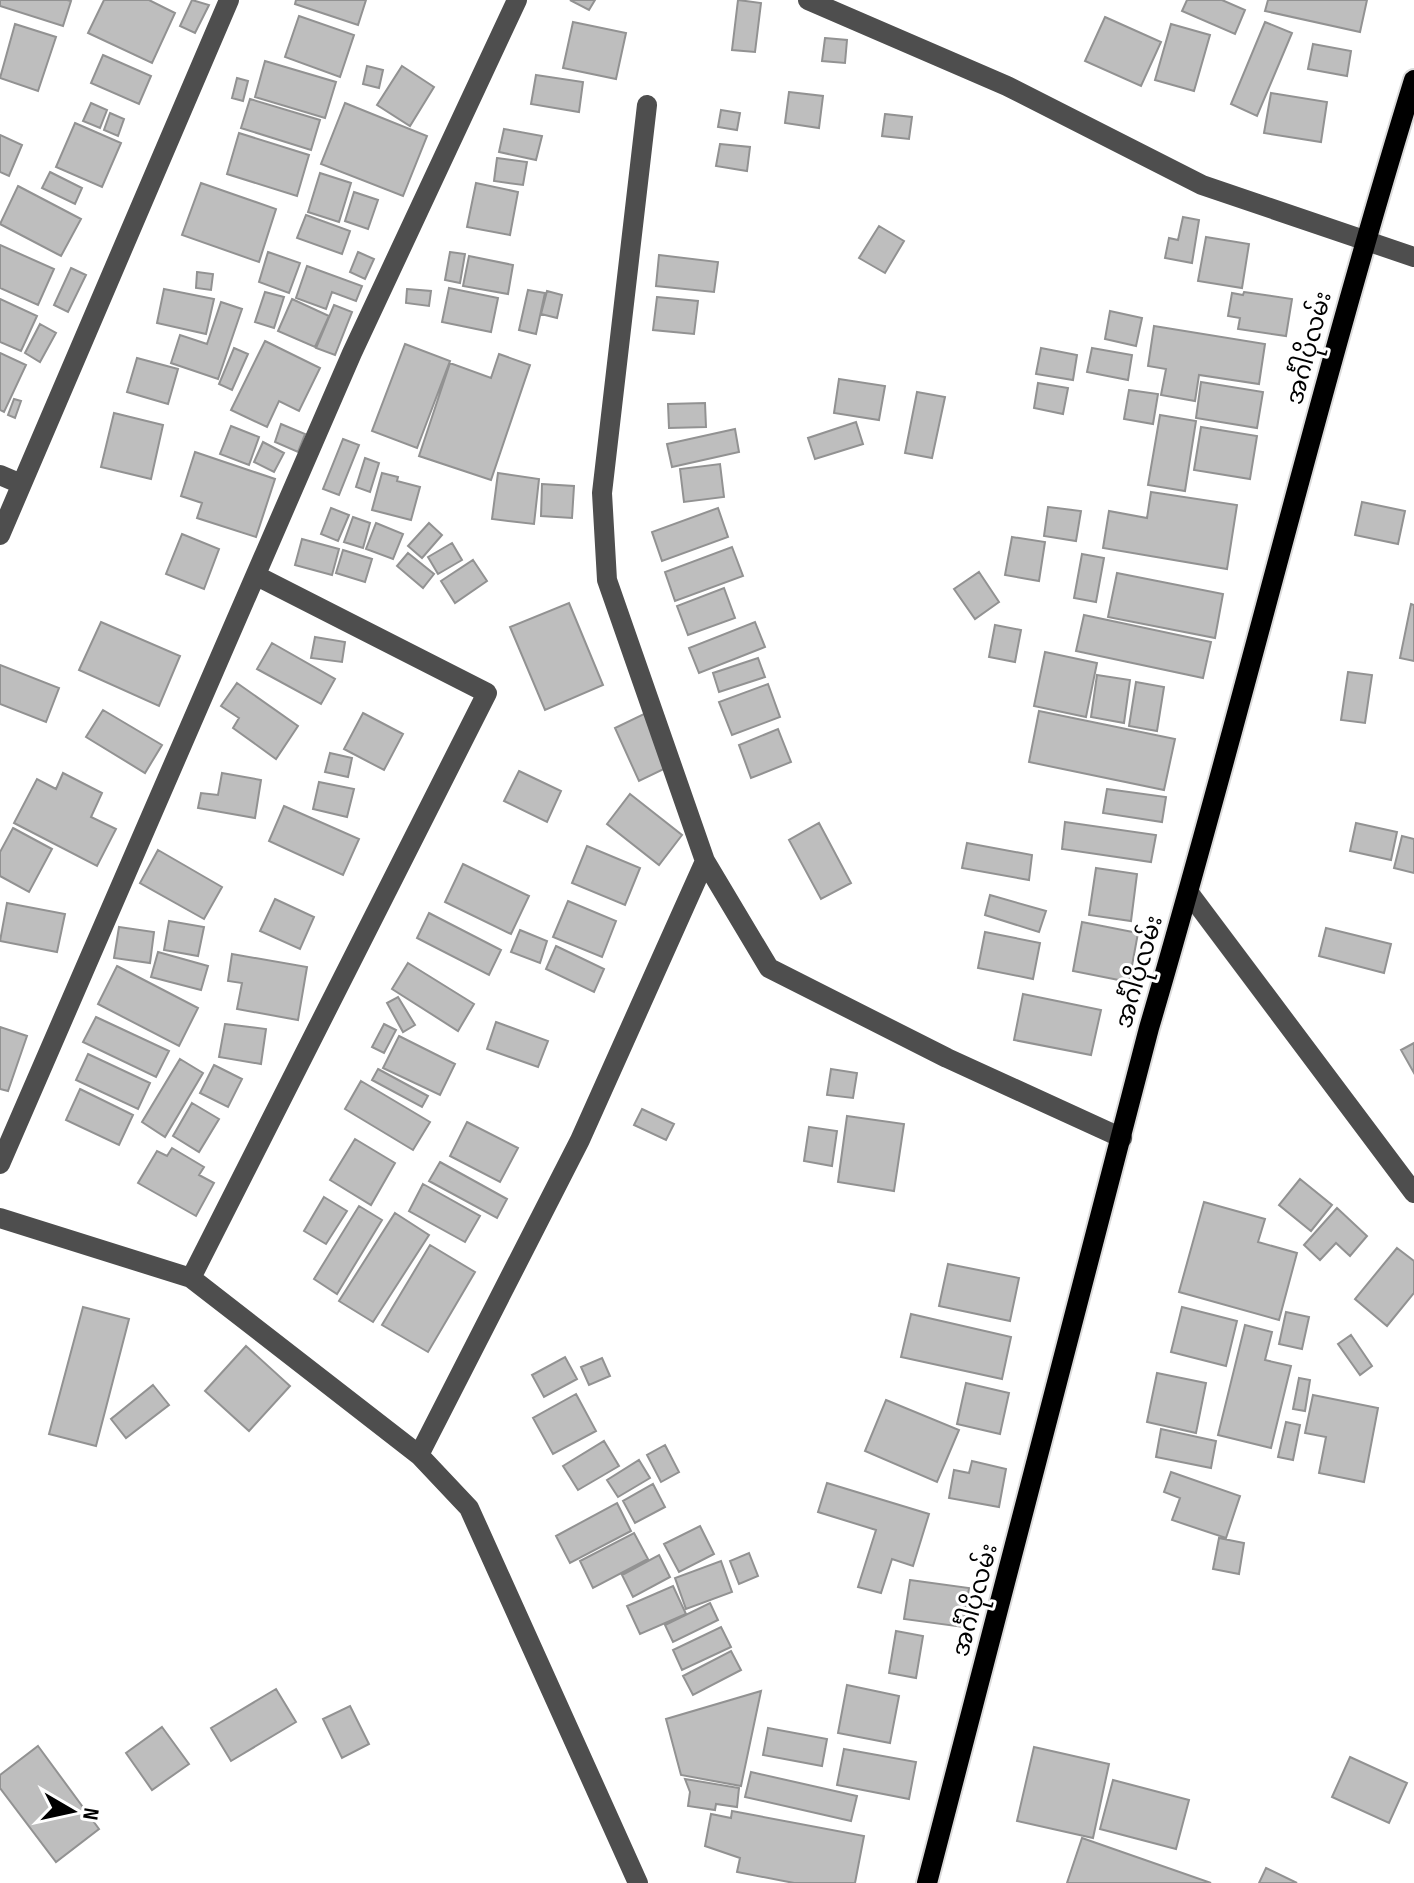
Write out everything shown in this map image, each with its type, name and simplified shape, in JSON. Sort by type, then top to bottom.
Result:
[{"type":"main road","name":"အင်္ဂါပိုလမ်း","points":[[927,1883],[1122,1138],[1365,239],[1414,80]]},
{"type":"street","points":[[0,535],[229,0]]},
{"type":"street","points":[[0,1164],[352,353],[517,0]]},
{"type":"street","points":[[808,0],[1007,86],[1202,185],[1414,257]]},
{"type":"street","points":[[647,105],[602,493],[607,580],[705,861],[769,968],[947,1058],[1122,1138]]},
{"type":"street","points":[[0,475],[21,484]]},
{"type":"street","points":[[191,1278],[487,693],[257,576]]},
{"type":"street","points":[[419,1455],[580,1140],[705,861]]},
{"type":"street","points":[[1189,893],[1414,1193]]},
{"type":"street","points":[[0,1218],[191,1278],[419,1455],[469,1508],[638,1883]]},
{"type":"building","points":[[0,0],[71,1],[63,26],[0,6]]},
{"type":"building","points":[[104,0],[149,0],[175,13],[152,63],[88,33]]},
{"type":"building","points":[[192,0],[209,5],[195,33],[180,26]]},
{"type":"building","points":[[296,0],[366,0],[358,25],[295,4]]},
{"type":"building","points":[[570,0],[595,0],[589,10]]},
{"type":"building","points":[[738,0],[761,3],[755,52],[732,50]]},
{"type":"building","points":[[1187,0],[1222,0],[1245,10],[1235,34],[1182,11]]},
{"type":"building","points":[[1268,0],[1367,0],[1360,32],[1265,11]]},
{"type":"building","points":[[299,16],[354,35],[340,77],[285,57]]},
{"type":"building","points":[[1105,17],[1161,42],[1141,86],[1085,61]]},
{"type":"building","points":[[573,22],[626,33],[616,79],[563,68]]},
{"type":"building","points":[[1265,22],[1292,33],[1257,116],[1231,104]]},
{"type":"building","points":[[15,24],[56,37],[38,91],[0,78]]},
{"type":"building","points":[[1171,24],[1210,35],[1194,91],[1155,80]]},
{"type":"building","points":[[825,38],[847,40],[845,63],[822,61]]},
{"type":"building","points":[[1313,44],[1351,51],[1347,76],[1308,69]]},
{"type":"building","points":[[103,55],[151,76],[139,104],[91,83]]},
{"type":"building","points":[[265,61],[336,82],[325,118],[255,97]]},
{"type":"building","points":[[367,66],[383,70],[379,88],[363,84]]},
{"type":"building","points":[[402,66],[434,87],[410,126],[377,105]]},
{"type":"building","points":[[536,75],[583,82],[579,112],[531,104]]},
{"type":"building","points":[[237,78],[248,81],[243,101],[232,98]]},
{"type":"building","points":[[789,92],[823,96],[819,128],[785,123]]},
{"type":"building","points":[[1271,93],[1327,102],[1321,142],[1264,133]]},
{"type":"building","points":[[250,99],[320,120],[311,150],[241,128]]},
{"type":"building","points":[[91,103],[107,110],[100,128],[83,121]]},
{"type":"building","points":[[345,103],[427,136],[403,196],[321,164]]},
{"type":"building","points":[[721,110],[740,113],[737,130],[718,127]]},
{"type":"building","points":[[110,113],[124,119],[118,136],[104,130]]},
{"type":"building","points":[[885,114],[912,117],[909,139],[882,136]]},
{"type":"building","points":[[75,123],[121,143],[102,187],[56,167]]},
{"type":"building","points":[[504,129],[542,136],[536,160],[499,152]]},
{"type":"building","points":[[239,133],[309,155],[297,196],[227,174]]},
{"type":"building","points":[[0,135],[22,145],[9,176],[0,172]]},
{"type":"building","points":[[720,144],[750,147],[747,171],[716,166]]},
{"type":"building","points":[[497,158],[527,162],[523,185],[494,181]]},
{"type":"building","points":[[50,172],[82,188],[75,204],[42,188]]},
{"type":"building","points":[[320,173],[351,183],[339,222],[308,212]]},
{"type":"building","points":[[201,183],[276,209],[259,262],[182,235]]},
{"type":"building","points":[[476,183],[518,192],[510,235],[467,227]]},
{"type":"building","points":[[18,186],[81,219],[61,256],[0,224]]},
{"type":"building","points":[[354,192],[378,200],[368,229],[345,221]]},
{"type":"building","points":[[306,215],[350,231],[342,254],[297,238]]},
{"type":"building","points":[[1183,217],[1199,220],[1192,263],[1165,258],[1169,238],[1178,240]]},
{"type":"building","points":[[879,226],[904,241],[885,273],[859,258]]},
{"type":"building","points":[[1206,237],[1249,244],[1242,288],[1198,281]]},
{"type":"building","points":[[0,245],[54,269],[38,305],[0,288]]},
{"type":"building","points":[[268,252],[300,263],[289,293],[259,282]]},
{"type":"building","points":[[358,252],[374,259],[365,279],[350,272]]},
{"type":"building","points":[[450,252],[465,254],[460,283],[445,280]]},
{"type":"building","points":[[659,255],[718,262],[714,292],[656,286]]},
{"type":"building","points":[[469,256],[513,265],[508,294],[463,286]]},
{"type":"building","points":[[307,266],[362,286],[356,301],[332,292],[326,309],[296,298]]},
{"type":"building","points":[[71,268],[86,275],[68,312],[54,305]]},
{"type":"building","points":[[197,272],[213,274],[211,290],[196,288]]},
{"type":"building","points":[[449,288],[498,298],[491,332],[442,322]]},
{"type":"building","points":[[164,289],[214,299],[206,334],[157,323]]},
{"type":"building","points":[[407,289],[431,291],[429,306],[406,303]]},
{"type":"building","points":[[528,290],[545,293],[536,334],[519,330]]},
{"type":"building","points":[[547,291],[562,295],[557,318],[541,314]]},
{"type":"building","points":[[265,292],[284,297],[274,328],[255,322]]},
{"type":"building","points":[[1244,292],[1292,299],[1286,336],[1238,329],[1240,318],[1228,316],[1232,293],[1243,295]]},
{"type":"building","points":[[657,297],[698,301],[694,334],[653,330]]},
{"type":"building","points":[[0,299],[37,316],[21,351],[0,342]]},
{"type":"building","points":[[292,299],[329,316],[315,347],[278,331]]},
{"type":"building","points":[[221,302],[242,309],[218,379],[171,363],[180,335],[207,344]]},
{"type":"building","points":[[334,305],[352,312],[335,355],[316,348]]},
{"type":"building","points":[[1110,311],[1142,318],[1136,346],[1105,339]]},
{"type":"building","points":[[40,324],[56,333],[40,362],[25,353]]},
{"type":"building","points":[[1154,326],[1265,344],[1259,384],[1199,375],[1195,401],[1161,395],[1166,369],[1148,366]]},
{"type":"building","points":[[265,341],[320,368],[299,411],[279,401],[267,427],[231,410]]},
{"type":"building","points":[[405,344],[450,361],[417,448],[372,431]]},
{"type":"building","points":[[234,348],[248,354],[232,390],[219,384]]},
{"type":"building","points":[[1041,348],[1077,355],[1073,380],[1036,374]]},
{"type":"building","points":[[1092,348],[1132,355],[1128,380],[1087,372]]},
{"type":"building","points":[[0,353],[26,365],[4,412],[0,410]]},
{"type":"building","points":[[499,354],[530,365],[491,480],[419,456],[450,363],[491,378]]},
{"type":"building","points":[[137,358],[178,369],[168,404],[127,392]]},
{"type":"building","points":[[839,379],[885,386],[879,420],[834,413]]},
{"type":"building","points":[[1201,382],[1263,392],[1257,428],[1196,418]]},
{"type":"building","points":[[1038,383],[1068,388],[1063,414],[1034,408]]},
{"type":"building","points":[[1129,390],[1158,394],[1153,424],[1124,419]]},
{"type":"building","points":[[917,392],[945,397],[932,458],[905,453]]},
{"type":"building","points":[[14,399],[21,401],[15,418],[8,415]]},
{"type":"building","points":[[705,403],[706,427],[669,428],[668,404]]},
{"type":"building","points":[[114,413],[163,425],[151,479],[101,467]]},
{"type":"building","points":[[1160,415],[1196,421],[1185,491],[1148,485]]},
{"type":"building","points":[[856,422],[863,444],[815,459],[808,438]]},
{"type":"building","points":[[281,424],[305,434],[298,452],[275,442]]},
{"type":"building","points":[[231,426],[259,437],[249,465],[220,454]]},
{"type":"building","points":[[1201,427],[1257,436],[1250,479],[1194,470]]},
{"type":"building","points":[[735,429],[739,452],[672,467],[667,444]]},
{"type":"building","points":[[343,439],[359,445],[339,495],[323,489]]},
{"type":"building","points":[[263,442],[284,453],[274,472],[254,462]]},
{"type":"building","points":[[195,452],[275,479],[256,537],[197,518],[202,503],[181,496]]},
{"type":"building","points":[[365,458],[379,463],[370,492],[356,487]]},
{"type":"building","points":[[720,464],[724,497],[684,502],[680,469]]},
{"type":"building","points":[[382,473],[420,487],[411,520],[372,510]]},
{"type":"building","points":[[498,473],[539,479],[534,524],[492,519]]},
{"type":"building","points":[[542,484],[574,486],[572,518],[541,516]]},
{"type":"building","points":[[1151,492],[1237,505],[1227,569],[1103,548],[1109,511],[1147,518]]},
{"type":"building","points":[[1362,502],[1405,511],[1398,544],[1355,535]]},
{"type":"building","points":[[1048,507],[1081,511],[1076,541],[1044,536]]},
{"type":"building","points":[[331,508],[349,515],[338,541],[321,534]]},
{"type":"building","points":[[718,508],[728,537],[662,561],[652,532]]},
{"type":"building","points":[[353,517],[370,523],[363,548],[344,542]]},
{"type":"building","points":[[376,523],[403,534],[393,559],[366,549]]},
{"type":"building","points":[[429,523],[442,535],[422,558],[408,546]]},
{"type":"building","points":[[182,534],[219,549],[204,589],[166,574]]},
{"type":"building","points":[[1012,537],[1045,542],[1039,581],[1005,575]]},
{"type":"building","points":[[302,539],[339,549],[332,575],[295,565]]},
{"type":"building","points":[[452,543],[462,560],[438,574],[428,557]]},
{"type":"building","points":[[732,547],[743,576],[675,601],[665,572]]},
{"type":"building","points":[[343,550],[372,559],[365,582],[336,573]]},
{"type":"building","points":[[408,553],[434,574],[423,588],[397,566]]},
{"type":"building","points":[[1082,554],[1104,558],[1096,602],[1074,598]]},
{"type":"building","points":[[473,560],[487,581],[455,603],[441,581]]},
{"type":"building","points":[[979,572],[999,602],[975,619],[954,589]]},
{"type":"building","points":[[1117,573],[1223,594],[1215,638],[1108,617]]},
{"type":"building","points":[[724,588],[735,618],[688,635],[677,606]]},
{"type":"building","points":[[569,603],[603,685],[545,710],[510,627]]},
{"type":"building","points":[[1411,604],[1414,605],[1414,661],[1400,658]]},
{"type":"building","points":[[1084,615],[1211,642],[1203,678],[1076,651]]},
{"type":"building","points":[[101,622],[180,656],[159,706],[79,670]]},
{"type":"building","points":[[755,622],[765,647],[699,673],[689,648]]},
{"type":"building","points":[[995,625],[1021,630],[1015,662],[989,657]]},
{"type":"building","points":[[315,637],[345,642],[342,662],[311,658]]},
{"type":"building","points":[[272,643],[335,679],[321,704],[257,669]]},
{"type":"building","points":[[1045,652],[1097,663],[1086,717],[1034,706]]},
{"type":"building","points":[[758,658],[765,677],[719,692],[713,673]]},
{"type":"building","points":[[0,665],[59,688],[46,722],[0,704]]},
{"type":"building","points":[[1348,672],[1372,675],[1365,723],[1341,720]]},
{"type":"building","points":[[1097,675],[1130,680],[1124,723],[1091,717]]},
{"type":"building","points":[[1136,682],[1164,687],[1157,731],[1129,726]]},
{"type":"building","points":[[237,683],[298,726],[276,759],[233,728],[239,718],[221,706]]},
{"type":"building","points":[[768,684],[780,717],[732,735],[719,702]]},
{"type":"building","points":[[103,710],[162,745],[145,773],[86,737]]},
{"type":"building","points":[[1039,711],[1175,739],[1164,790],[1029,762]]},
{"type":"building","points":[[363,713],[403,734],[384,770],[344,749]]},
{"type":"building","points":[[646,713],[670,766],[639,781],[615,728]]},
{"type":"building","points":[[778,729],[791,762],[751,778],[739,745]]},
{"type":"building","points":[[330,753],[352,758],[348,777],[325,772]]},
{"type":"building","points":[[519,771],[561,791],[547,822],[504,801]]},
{"type":"building","points":[[63,773],[102,793],[91,817],[116,829],[97,866],[14,823],[37,779],[56,789]]},
{"type":"building","points":[[222,773],[261,780],[255,818],[198,808],[201,793],[218,795]]},
{"type":"building","points":[[319,782],[354,789],[347,817],[313,809]]},
{"type":"building","points":[[1107,789],[1166,797],[1162,822],[1103,813]]},
{"type":"building","points":[[630,794],[682,835],[659,865],[607,824]]},
{"type":"building","points":[[284,806],[359,839],[343,875],[269,841]]},
{"type":"building","points":[[1065,822],[1156,835],[1151,862],[1062,849]]},
{"type":"building","points":[[819,823],[851,883],[821,899],[789,840]]},
{"type":"building","points":[[1356,823],[1397,832],[1391,860],[1350,851]]},
{"type":"building","points":[[13,828],[52,849],[29,892],[0,876],[0,852]]},
{"type":"building","points":[[1402,836],[1414,839],[1414,873],[1394,868]]},
{"type":"building","points":[[967,843],[1032,855],[1029,880],[962,868]]},
{"type":"building","points":[[587,846],[640,868],[625,905],[572,883]]},
{"type":"building","points":[[158,850],[222,887],[204,919],[140,883]]},
{"type":"building","points":[[463,864],[529,896],[511,934],[445,902]]},
{"type":"building","points":[[1096,868],[1137,874],[1131,921],[1089,915]]},
{"type":"building","points":[[990,895],[1046,911],[1039,932],[985,915]]},
{"type":"building","points":[[275,899],[314,917],[300,949],[260,931]]},
{"type":"building","points":[[568,901],[616,921],[602,957],[553,937]]},
{"type":"building","points":[[7,903],[65,914],[57,952],[0,941]]},
{"type":"building","points":[[429,913],[501,950],[489,975],[417,938]]},
{"type":"building","points":[[169,921],[204,927],[198,956],[164,950]]},
{"type":"building","points":[[1082,922],[1138,933],[1129,982],[1073,971]]},
{"type":"building","points":[[119,927],[154,932],[150,963],[114,958]]},
{"type":"building","points":[[1326,928],[1391,944],[1384,973],[1319,956]]},
{"type":"building","points":[[520,930],[547,941],[540,963],[511,952]]},
{"type":"building","points":[[985,932],[1040,943],[1033,979],[978,968]]},
{"type":"building","points":[[556,946],[604,969],[594,992],[546,969]]},
{"type":"building","points":[[158,952],[208,966],[201,990],[151,977]]},
{"type":"building","points":[[232,954],[307,967],[298,1020],[237,1009],[242,983],[228,981]]},
{"type":"building","points":[[408,963],[474,1004],[458,1031],[392,989]]},
{"type":"building","points":[[117,966],[198,1008],[179,1046],[98,1004]]},
{"type":"building","points":[[1023,994],[1101,1010],[1091,1055],[1014,1040]]},
{"type":"building","points":[[398,997],[415,1025],[403,1032],[387,1003]]},
{"type":"building","points":[[96,1017],[169,1051],[156,1077],[83,1042]]},
{"type":"building","points":[[496,1022],[548,1041],[538,1067],[487,1049]]},
{"type":"building","points":[[225,1024],[266,1029],[261,1064],[219,1057]]},
{"type":"building","points":[[384,1024],[396,1030],[384,1053],[372,1047]]},
{"type":"building","points":[[0,1027],[27,1036],[8,1091],[0,1089]]},
{"type":"building","points":[[399,1036],[455,1064],[440,1095],[383,1068]]},
{"type":"building","points":[[1414,1043],[1414,1073],[1401,1050]]},
{"type":"building","points":[[88,1054],[150,1083],[138,1109],[76,1080]]},
{"type":"building","points":[[180,1059],[203,1073],[165,1137],[142,1122]]},
{"type":"building","points":[[214,1065],[242,1079],[228,1107],[200,1093]]},
{"type":"building","points":[[378,1069],[428,1096],[422,1107],[372,1080]]},
{"type":"building","points":[[831,1069],[857,1073],[853,1098],[827,1095]]},
{"type":"building","points":[[361,1081],[430,1122],[413,1150],[345,1109]]},
{"type":"building","points":[[80,1089],[133,1115],[119,1145],[66,1120]]},
{"type":"building","points":[[192,1103],[219,1119],[199,1152],[173,1136]]},
{"type":"building","points":[[642,1109],[674,1124],[666,1140],[634,1125]]},
{"type":"building","points":[[847,1116],[904,1124],[894,1191],[838,1182]]},
{"type":"building","points":[[467,1122],[518,1148],[500,1182],[450,1156]]},
{"type":"building","points":[[809,1127],[837,1131],[832,1166],[804,1161]]},
{"type":"building","points":[[355,1139],[395,1163],[371,1205],[330,1180]]},
{"type":"building","points":[[172,1148],[204,1167],[199,1175],[214,1183],[196,1216],[138,1183],[157,1151],[167,1156]]},
{"type":"building","points":[[440,1162],[507,1199],[497,1218],[429,1181]]},
{"type":"building","points":[[1300,1179],[1332,1205],[1311,1231],[1279,1205]]},
{"type":"building","points":[[423,1184],[480,1216],[465,1242],[409,1211]]},
{"type":"building","points":[[324,1197],[347,1211],[326,1244],[304,1231]]},
{"type":"building","points":[[1204,1202],[1265,1219],[1258,1242],[1297,1253],[1279,1320],[1179,1292]]},
{"type":"building","points":[[359,1206],[382,1220],[337,1294],[314,1279]]},
{"type":"building","points":[[1337,1208],[1367,1236],[1350,1256],[1336,1243],[1320,1260],[1304,1245]]},
{"type":"building","points":[[395,1213],[429,1235],[373,1322],[339,1301]]},
{"type":"building","points":[[430,1245],[475,1272],[428,1352],[382,1325]]},
{"type":"building","points":[[1397,1248],[1414,1261],[1414,1293],[1387,1326],[1355,1299]]},
{"type":"building","points":[[948,1264],[1019,1278],[1010,1321],[939,1306]]},
{"type":"building","points":[[83,1307],[129,1319],[96,1446],[49,1434]]},
{"type":"building","points":[[1182,1307],[1237,1321],[1226,1366],[1171,1352]]},
{"type":"building","points":[[1286,1312],[1309,1317],[1302,1349],[1279,1344]]},
{"type":"building","points":[[911,1314],[1011,1337],[1002,1379],[901,1357]]},
{"type":"building","points":[[1245,1325],[1272,1332],[1265,1360],[1291,1366],[1271,1448],[1218,1435]]},
{"type":"building","points":[[1351,1335],[1372,1366],[1360,1375],[1338,1344]]},
{"type":"building","points":[[246,1346],[290,1386],[249,1431],[205,1391]]},
{"type":"building","points":[[565,1357],[577,1379],[544,1397],[532,1375]]},
{"type":"building","points":[[602,1358],[610,1376],[589,1385],[581,1367]]},
{"type":"building","points":[[1157,1373],[1206,1383],[1196,1433],[1147,1422]]},
{"type":"building","points":[[1299,1378],[1310,1380],[1305,1411],[1293,1409]]},
{"type":"building","points":[[966,1383],[1009,1393],[1000,1434],[957,1424]]},
{"type":"building","points":[[153,1385],[169,1405],[126,1438],[111,1419]]},
{"type":"building","points":[[576,1394],[596,1431],[553,1454],[533,1418]]},
{"type":"building","points":[[1313,1395],[1378,1408],[1364,1482],[1319,1473],[1326,1437],[1305,1433]]},
{"type":"building","points":[[886,1400],[959,1430],[937,1482],[865,1451]]},
{"type":"building","points":[[1286,1422],[1300,1425],[1293,1460],[1278,1457]]},
{"type":"building","points":[[1161,1429],[1216,1441],[1211,1468],[1156,1457]]},
{"type":"building","points":[[604,1441],[619,1466],[578,1490],[563,1466]]},
{"type":"building","points":[[665,1445],[679,1472],[661,1482],[647,1455]]},
{"type":"building","points":[[639,1460],[650,1478],[618,1497],[607,1480]]},
{"type":"building","points":[[972,1461],[1006,1469],[999,1507],[949,1498],[954,1470],[969,1473]]},
{"type":"building","points":[[1171,1472],[1240,1496],[1226,1538],[1172,1520],[1180,1498],[1164,1492]]},
{"type":"building","points":[[827,1483],[929,1514],[913,1566],[892,1559],[881,1593],[858,1587],[876,1530],[818,1512]]},
{"type":"building","points":[[653,1484],[665,1507],[635,1523],[623,1501]]},
{"type":"building","points":[[617,1503],[631,1531],[570,1563],[556,1536]]},
{"type":"building","points":[[700,1526],[714,1554],[679,1572],[664,1544]]},
{"type":"building","points":[[634,1533],[648,1559],[593,1588],[580,1561]]},
{"type":"building","points":[[1219,1538],[1244,1543],[1239,1574],[1213,1569]]},
{"type":"building","points":[[749,1553],[758,1576],[739,1584],[730,1561]]},
{"type":"building","points":[[659,1555],[670,1577],[633,1597],[622,1575]]},
{"type":"building","points":[[721,1561],[732,1592],[686,1609],[675,1578]]},
{"type":"building","points":[[910,1580],[969,1588],[963,1627],[904,1619]]},
{"type":"building","points":[[673,1586],[686,1614],[640,1634],[627,1606]]},
{"type":"building","points":[[710,1603],[718,1620],[673,1642],[665,1625]]},
{"type":"building","points":[[721,1627],[731,1647],[682,1670],[673,1650]]},
{"type":"building","points":[[896,1631],[923,1636],[916,1678],[889,1673]]},
{"type":"building","points":[[731,1651],[741,1670],[693,1695],[683,1676]]},
{"type":"building","points":[[847,1685],[899,1696],[890,1743],[838,1733]]},
{"type":"building","points":[[276,1689],[296,1722],[231,1761],[211,1728]]},
{"type":"building","points":[[761,1691],[741,1786],[681,1775],[666,1719]]},
{"type":"building","points":[[350,1706],[369,1744],[342,1758],[323,1719]]},
{"type":"building","points":[[162,1727],[189,1764],[152,1790],[126,1753]]},
{"type":"building","points":[[768,1728],[827,1739],[822,1766],[763,1755]]},
{"type":"building","points":[[38,1746],[99,1829],[56,1862],[0,1788],[0,1775]]},
{"type":"building","points":[[1034,1747],[1109,1764],[1093,1838],[1017,1821]]},
{"type":"building","points":[[844,1749],[916,1762],[909,1799],[837,1785]]},
{"type":"building","points":[[1350,1757],[1407,1783],[1389,1823],[1332,1797]]},
{"type":"building","points":[[751,1772],[857,1796],[851,1821],[745,1797]]},
{"type":"building","points":[[685,1779],[739,1788],[737,1807],[716,1804],[715,1810],[688,1806],[690,1792]]},
{"type":"building","points":[[1113,1780],[1189,1800],[1176,1849],[1100,1829]]},
{"type":"building","points":[[732,1811],[864,1836],[855,1883],[794,1883],[737,1872],[740,1858],[705,1846],[711,1814],[731,1818]]},
{"type":"building","points":[[1082,1838],[1211,1883],[1067,1883]]},
{"type":"building","points":[[1266,1868],[1297,1883],[1259,1883]]}]
